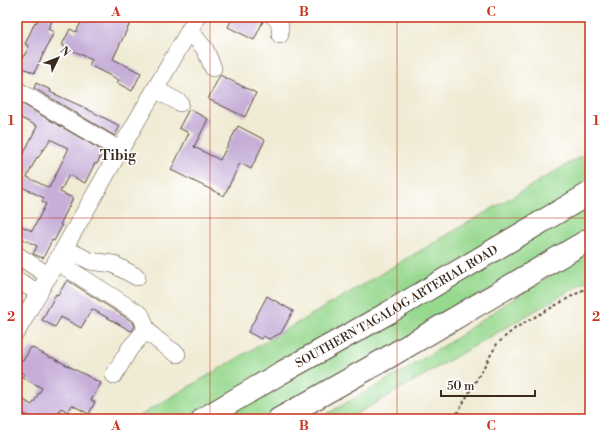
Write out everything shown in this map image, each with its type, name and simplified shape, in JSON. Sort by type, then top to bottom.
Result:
[{"type":"highway","name":"SOUTHERN TAGALOG ARTERIAL ROAD","points":[[203,419],[284,371],[388,313],[590,193]]},
{"type":"highway","points":[[279,419],[387,358],[590,239]]},
{"type":"highway","points":[[298,419],[387,369],[512,285]]},
{"type":"street","points":[[274,17],[280,23],[280,35]]},
{"type":"street","points":[[193,23],[213,68]]},
{"type":"street","points":[[17,331],[193,23]]},
{"type":"street","points":[[17,90],[120,150]]},
{"type":"street","points":[[155,90],[180,103]]},
{"type":"street","points":[[17,255],[56,262],[90,261],[113,264],[137,277]]},
{"type":"street","points":[[56,262],[141,315],[147,329],[154,337],[177,354]]},
{"type":"street","points":[[17,280],[39,293]]},
{"type":"street","points":[[114,375],[130,348],[147,329]]},
{"type":"path","points":[[454,419],[497,344],[517,327],[590,286]]},
{"type":"green space","points":[[590,151],[590,184],[343,330],[189,419],[134,419]]},
{"type":"green space","points":[[590,203],[590,231],[268,419],[218,419]]},
{"type":"green space","points":[[590,251],[590,279],[348,419],[318,419],[405,370]]},
{"type":"building","points":[[39,17],[54,17],[48,29],[54,32],[34,73],[19,66],[29,46],[25,44],[35,22],[36,23]]},
{"type":"building","points":[[84,17],[133,17],[113,59],[141,73],[132,91],[117,83],[119,80],[89,65],[92,60],[62,45],[70,29],[76,32]]},
{"type":"building","points":[[233,17],[264,17],[254,40],[228,27]]},
{"type":"building","points":[[220,75],[256,93],[245,117],[208,99]]},
{"type":"building","points":[[36,83],[51,90],[50,92],[120,126],[115,136],[34,88]]},
{"type":"building","points":[[19,102],[103,151],[85,183],[69,175],[60,192],[73,198],[60,225],[62,226],[54,241],[52,240],[43,258],[33,254],[37,246],[17,236],[17,224],[32,231],[46,204],[42,202],[44,198],[22,187],[17,196],[17,152],[23,155],[37,126],[17,116],[17,106]],"holes":[[[50,139],[68,148],[49,188],[27,177],[37,157],[38,158],[43,149],[44,150]]]},
{"type":"building","points":[[189,109],[208,119],[194,147],[220,160],[238,126],[265,140],[251,169],[240,163],[224,196],[171,170],[189,133],[179,128]]},
{"type":"building","points":[[67,280],[133,322],[135,326],[133,330],[131,331],[92,309],[81,328],[61,317],[55,327],[42,320],[56,294],[58,295]]},
{"type":"building","points":[[267,296],[293,311],[281,333],[269,339],[263,336],[261,339],[248,332]]},
{"type":"building","points":[[31,347],[101,383],[91,400],[95,402],[89,414],[72,405],[68,412],[61,408],[55,419],[33,419],[25,414],[22,419],[17,419],[17,396],[32,405],[42,388],[22,377],[24,374],[17,370],[17,358],[23,361]]},
{"type":"district","name":"Tibig","points":[[118,155]]}]
